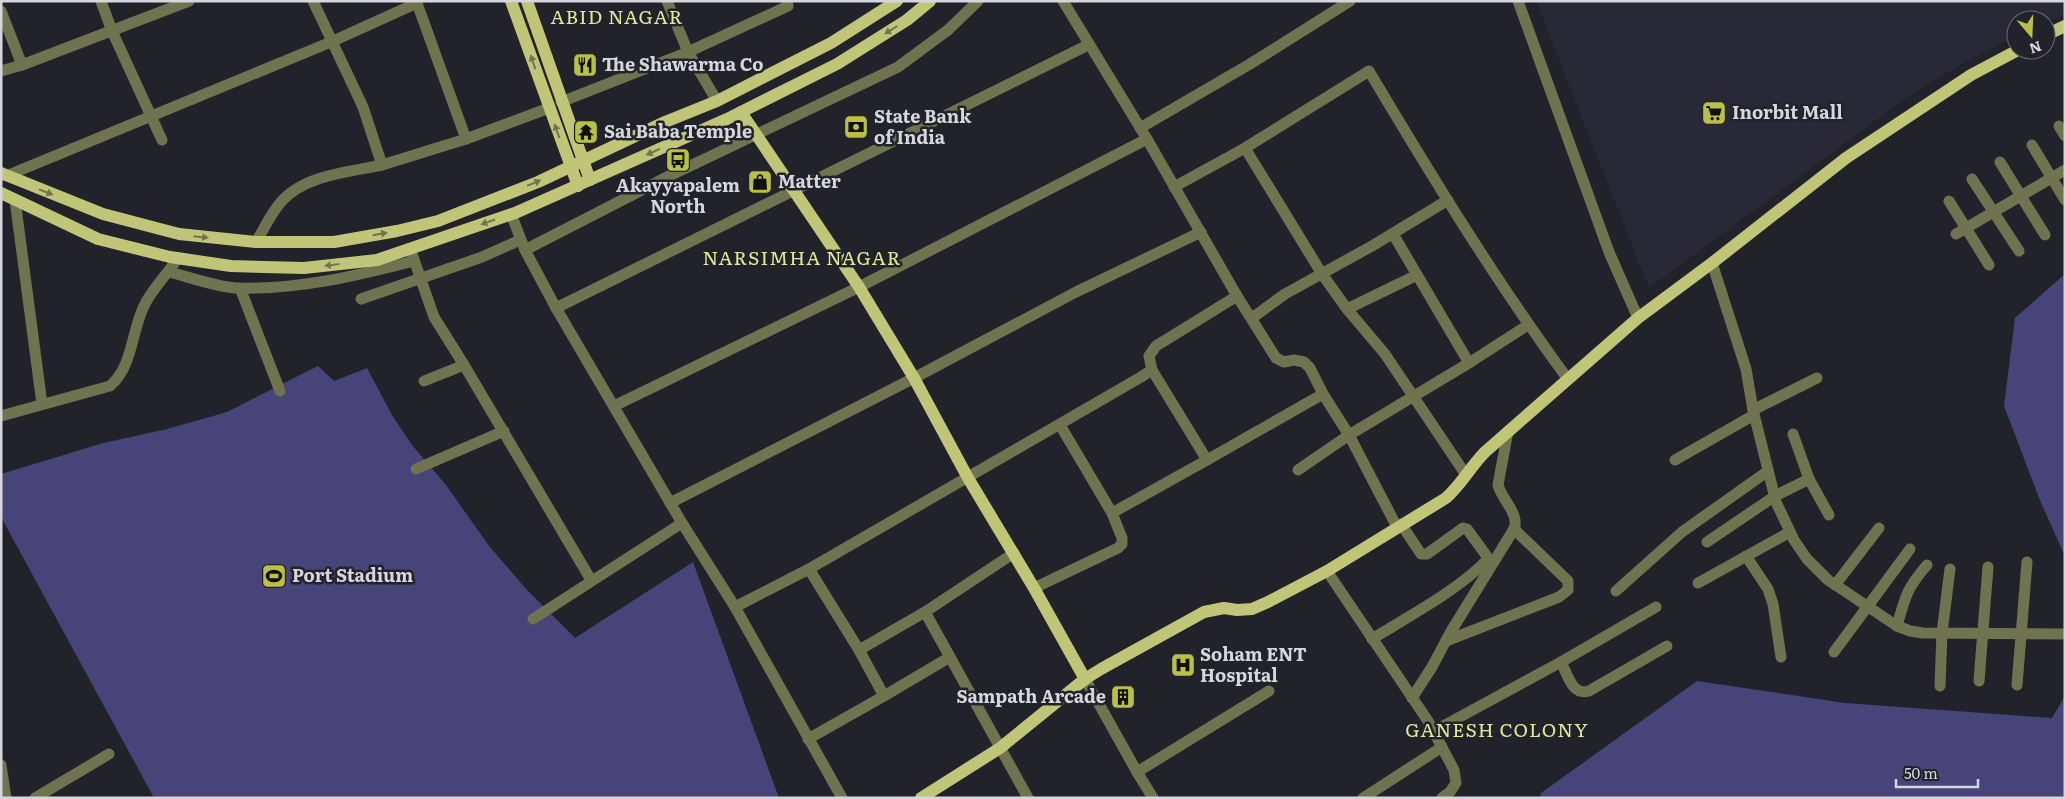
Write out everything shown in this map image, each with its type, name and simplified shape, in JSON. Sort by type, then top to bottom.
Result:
[{"type":"main road","points":[[511,1],[578,186]]},
{"type":"main road","points":[[527,1],[590,180]]},
{"type":"main road","points":[[4,174],[103,214],[179,234],[256,242],[334,242],[397,231],[438,220],[538,182],[717,101],[831,43],[898,1]]},
{"type":"main road","points":[[1,193],[98,239],[178,258],[231,266],[304,268],[377,260],[511,214],[578,186],[741,112],[837,64],[907,20],[930,1]]},
{"type":"main road","points":[[921,798],[1000,748],[1085,679],[1204,612],[1224,608],[1237,610],[1252,609],[1268,602],[1327,571],[1446,498],[1454,491],[1475,462],[1508,431],[1638,318],[1712,263],[1846,158],[1971,75],[2006,56]]},
{"type":"main road","points":[[741,112],[859,287],[914,378],[968,478],[1014,553],[1085,679]]},
{"type":"street","points":[[101,1],[112,31],[162,140]]},
{"type":"street","points":[[1,71],[22,65],[189,1]]},
{"type":"street","points":[[314,1],[362,107],[382,165]]},
{"type":"street","points":[[667,1],[688,52],[717,101]]},
{"type":"street","points":[[361,299],[522,245],[898,67],[948,30],[978,1]]},
{"type":"street","points":[[1063,1],[1088,45],[1147,138],[1237,296],[1276,358],[1284,362],[1294,360],[1304,362],[1310,368],[1399,526],[1421,554],[1427,554],[1463,528],[1467,529],[1486,554],[1487,560],[1478,569],[1430,603],[1372,639]]},
{"type":"street","points":[[1140,128],[1250,64],[1350,1]]},
{"type":"street","points":[[1518,1],[1609,252],[1638,318]]},
{"type":"street","points":[[4,174],[331,42],[417,2],[466,139]]},
{"type":"street","points":[[561,102],[688,52],[790,3]]},
{"type":"street","points":[[1,11],[22,65]]},
{"type":"street","points":[[556,308],[1088,45]]},
{"type":"street","points":[[1174,187],[1245,148],[1369,70],[1448,200],[1528,325],[1567,378]]},
{"type":"street","points":[[256,242],[280,202],[294,190],[315,180],[382,165],[466,139],[549,108]]},
{"type":"street","points":[[614,406],[859,287],[1147,138]]},
{"type":"street","points":[[2032,145],[2065,200]]},
{"type":"street","points":[[1245,148],[1322,274],[1414,395],[1466,475]]},
{"type":"street","points":[[2000,162],[2045,235]]},
{"type":"street","points":[[1960,231],[2065,170]]},
{"type":"street","points":[[1972,179],[1992,213],[2019,251]]},
{"type":"street","points":[[16,200],[42,404]]},
{"type":"street","points":[[1252,318],[1285,294],[1393,234],[1448,200]]},
{"type":"street","points":[[1948,201],[1960,231],[1989,265]]},
{"type":"street","points":[[511,214],[522,245],[556,308],[670,503],[734,607],[842,798]]},
{"type":"street","points":[[670,503],[914,378],[1076,292],[1201,232]]},
{"type":"street","points":[[1393,234],[1469,364]]},
{"type":"street","points":[[410,249],[434,318],[504,431],[591,580]]},
{"type":"street","points":[[1,416],[110,386],[120,378],[135,328],[146,302],[178,258]]},
{"type":"street","points":[[169,272],[240,288],[292,287],[309,282],[355,277],[414,261]]},
{"type":"street","points":[[1712,263],[1750,385],[1754,413],[1775,496],[1790,532],[1807,559],[1835,585],[1897,626],[1910,631],[2065,634]]},
{"type":"street","points":[[1347,309],[1417,275]]},
{"type":"street","points":[[240,288],[280,390]]},
{"type":"street","points":[[1207,460],[1152,370],[1149,356],[1156,346],[1237,296]]},
{"type":"street","points":[[1298,470],[1349,435],[1469,364],[1528,325]]},
{"type":"street","points":[[424,381],[464,365]]},
{"type":"street","points":[[734,607],[809,569],[1152,370]]},
{"type":"street","points":[[1675,460],[1816,378]]},
{"type":"street","points":[[1112,513],[1323,394]]},
{"type":"street","points":[[1034,588],[1118,548],[1122,544],[1122,538],[1112,513],[1060,425]]},
{"type":"street","points":[[416,469],[504,431]]},
{"type":"street","points":[[1412,698],[1428,675],[1446,640],[1517,523],[1515,516],[1500,494],[1498,485],[1508,431]]},
{"type":"street","points":[[1793,434],[1809,479],[1829,515]]},
{"type":"street","points":[[1616,591],[1697,520],[1768,471]]},
{"type":"street","points":[[1707,542],[1775,496],[1809,479]]},
{"type":"street","points":[[533,619],[682,523]]},
{"type":"street","points":[[1835,585],[1879,528]]},
{"type":"street","points":[[1446,640],[1559,596],[1568,590],[1568,582],[1514,529]]},
{"type":"street","points":[[1698,583],[1790,532]]},
{"type":"street","points":[[1834,652],[1866,606],[1910,549]]},
{"type":"street","points":[[859,650],[925,612],[1014,553]]},
{"type":"street","points":[[1746,556],[1768,589],[1773,604],[1781,657]]},
{"type":"street","points":[[2017,685],[2027,562]]},
{"type":"street","points":[[1897,626],[1909,588],[1927,565]]},
{"type":"street","points":[[1979,681],[1988,567]]},
{"type":"street","points":[[809,569],[859,650],[884,696]]},
{"type":"street","points":[[1940,686],[1942,633],[1950,569]]},
{"type":"street","points":[[1327,571],[1434,732],[1454,770],[1456,783],[1450,792],[1442,798]]},
{"type":"street","points":[[1434,732],[1656,607]]},
{"type":"street","points":[[925,612],[1028,798]]},
{"type":"street","points":[[1561,662],[1576,691],[1582,693],[1589,691],[1667,646]]},
{"type":"street","points":[[808,739],[950,657]]},
{"type":"street","points":[[1085,679],[1153,798]]},
{"type":"street","points":[[1137,772],[1269,691]]},
{"type":"street","points":[[1363,798],[1442,747]]},
{"type":"street","points":[[35,798],[109,754]]},
{"type":"street","points":[[1,765],[6,798]]},
{"type":"shaded area","name":"Inorbit Mall","points":[[1536,1],[2065,1],[2065,14],[2056,18],[2056,10],[2006,10],[2006,42],[1970,59],[1910,95],[1649,288]]},
{"type":"shaded area","points":[[2065,274],[2065,556],[2041,503],[2004,406],[2015,318]]},
{"type":"shaded area","name":"Port Stadium","points":[[318,366],[334,381],[367,368],[392,415],[412,445],[446,485],[489,546],[527,590],[575,638],[693,562],[779,798],[152,798],[153,796],[1,517],[1,474],[103,443],[167,429],[227,412]]},
{"type":"shaded area","points":[[1697,681],[1845,703],[2052,718],[2065,696],[2065,798],[1540,798],[1541,793]]},
{"type":"place","name":"The Shawarma Co","points":[[585,65]]},
{"type":"place","name":"Inorbit Mall","points":[[1714,113]]},
{"type":"place","name":"State Bank of India","points":[[856,127]]},
{"type":"place","name":"Sai Baba Temple","points":[[586,132]]},
{"type":"place","name":"Akayyapalem North","points":[[678,160]]},
{"type":"place","name":"Matter","points":[[760,182]]},
{"type":"place","name":"Port Stadium","points":[[274,576]]},
{"type":"place","name":"Soham ENT Hospital","points":[[1183,665]]},
{"type":"place","name":"Sampath Arcade","points":[[1123,697]]},
{"type":"district","name":"ABID NAGAR","points":[[617,17]]},
{"type":"district","name":"NARSIMHA NAGAR","points":[[802,258]]},
{"type":"district","name":"GANESH COLONY","points":[[1497,730]]}]
